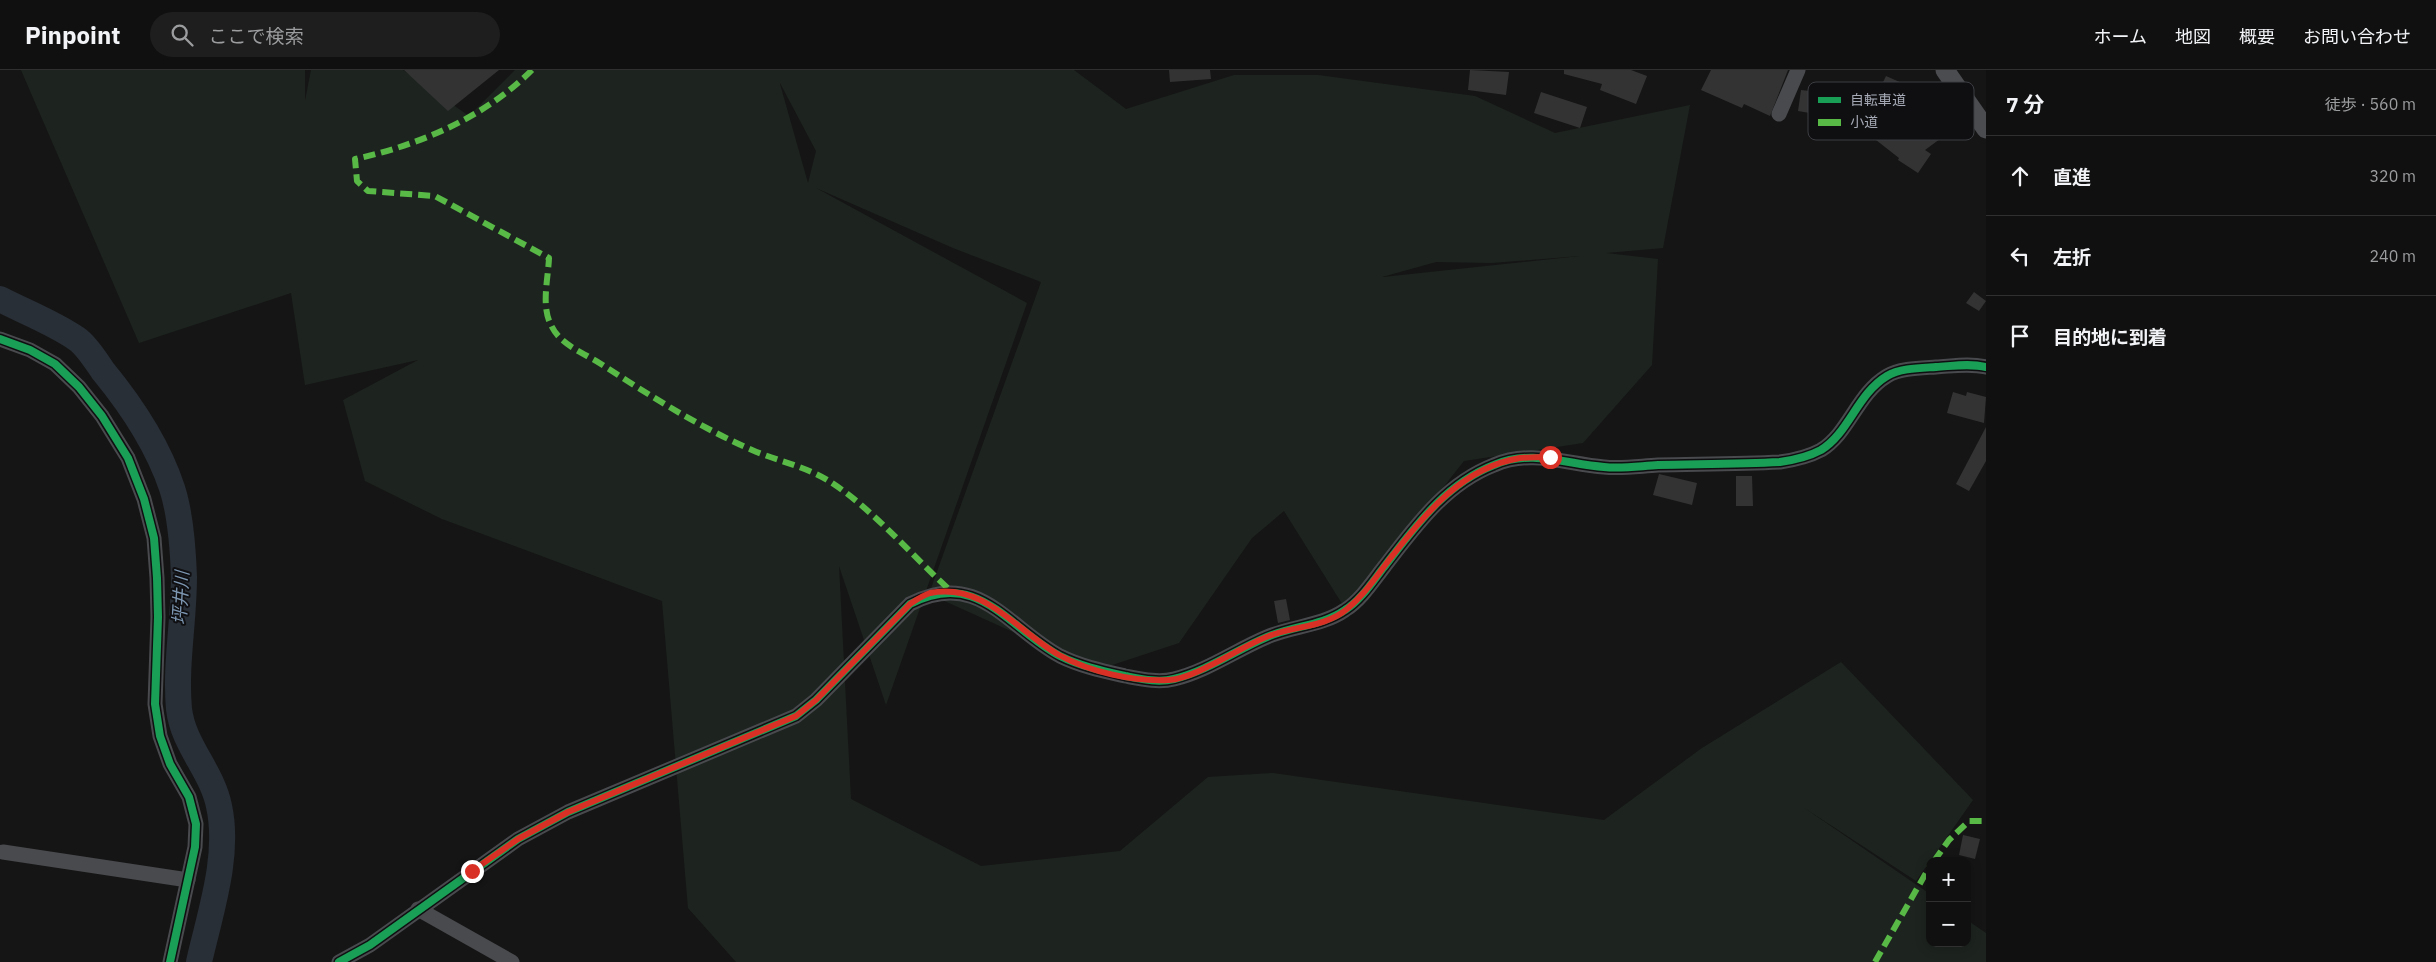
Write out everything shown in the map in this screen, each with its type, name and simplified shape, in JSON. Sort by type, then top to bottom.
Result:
[{"type":"main road","points":[[1945,70],[1953,82]]},
{"type":"main road","points":[[1974,111],[1986,128]]},
{"type":"street","points":[[1778,114],[1798,70]]},
{"type":"street","points":[[0,339],[30,350],[54,364],[79,387],[102,416],[128,458],[144,499],[154,538],[157,578],[158,618],[155,704],[160,736],[170,764],[189,797],[196,824],[195,847],[170,962]]},
{"type":"street","points":[[339,962],[370,945],[518,839],[568,812],[796,716],[816,700],[910,604],[929,594],[952,592],[970,596],[998,609],[1059,655],[1097,670],[1150,681],[1172,680],[1202,669],[1270,635],[1316,624],[1346,610],[1368,588],[1415,527],[1452,487],[1494,464],[1520,458],[1540,457],[1605,467],[1770,462],[1800,459],[1822,450],[1842,429],[1864,394],[1888,375],[1926,368],[1976,364],[1986,367]]},
{"type":"street","points":[[3,852],[188,880]]},
{"type":"street","points":[[418,909],[512,962]]},
{"type":"shaded area","points":[[21,70],[305,70],[305,101],[311,70],[403,70],[469,116],[515,70],[1074,70],[1126,109],[1234,75],[1318,75],[1475,96],[1555,133],[1690,105],[1663,248],[1606,253],[1658,259],[1652,365],[1583,443],[1464,461],[1346,610],[1284,511],[1252,538],[1179,643],[1097,670],[929,594],[1041,282],[953,248],[816,188],[1027,303],[886,705],[839,566],[851,799],[981,866],[1120,851],[1208,777],[1273,773],[1604,820],[1702,748],[1841,662],[1973,800],[1933,857],[1926,857],[1926,867],[1916,881],[1803,807],[1926,891],[1926,947],[1971,947],[1971,923],[1986,933],[1986,962],[736,962],[688,908],[662,601],[442,519],[365,481],[343,400],[418,360],[305,385],[291,293],[139,343]],"holes":[[[780,83],[816,151],[808,183]],[[1580,256],[1383,277],[1436,262],[1492,263]]]},
{"type":"building","points":[[404,70],[499,70],[448,111]]},
{"type":"building","points":[[1169,70],[1210,70],[1211,79],[1170,82]]},
{"type":"building","points":[[1470,70],[1509,72],[1506,95],[1468,90]]},
{"type":"building","points":[[1564,70],[1631,70],[1647,76],[1636,104],[1600,90],[1602,84],[1564,74]]},
{"type":"building","points":[[1711,70],[1788,70],[1770,116],[1744,104],[1742,108],[1701,90]]},
{"type":"building","points":[[1886,76],[1900,82],[1883,82]]},
{"type":"building","points":[[1801,90],[1808,91],[1808,113],[1798,111]]},
{"type":"building","points":[[1541,92],[1587,107],[1580,128],[1534,113]]},
{"type":"building","points":[[1876,140],[1939,140],[1925,150],[1931,154],[1918,173],[1898,160],[1899,158]]},
{"type":"building","points":[[1974,292],[1986,301],[1979,311],[1966,303]]},
{"type":"building","points":[[1953,392],[1966,396],[1967,392],[1986,397],[1984,423],[1947,413]]},
{"type":"building","points":[[1986,427],[1986,461],[1969,491],[1956,484]]},
{"type":"building","points":[[1659,474],[1697,483],[1692,505],[1653,495]]},
{"type":"building","points":[[1736,476],[1752,476],[1753,506],[1736,506]]},
{"type":"building","points":[[1286,599],[1290,620],[1278,623],[1274,601]]},
{"type":"building","points":[[1963,835],[1980,839],[1975,859],[1959,855]]},
{"type":"waterway","name":"坪井川","points":[[0,299],[59,328],[77,339],[84,346],[143,426],[172,488],[179,521],[184,577],[178,676],[179,709],[186,734],[215,793],[222,825],[222,845],[217,884],[199,962]]},
{"type":"marked path","points":[[532,70],[494,102],[450,127],[403,146],[355,159],[357,181],[368,191],[435,196],[549,258],[546,310],[555,332],[566,343],[656,399],[732,441],[810,471],[829,481],[877,519],[952,592]]},
{"type":"marked path","points":[[1937,857],[1949,840],[1969,821],[1986,821]]},
{"type":"marked path","points":[[1875,962],[1926,873]]},
{"type":"cycle path","points":[[0,339],[30,350],[55,364],[79,387],[102,416],[128,458],[144,499],[154,538],[157,578],[158,617],[155,704],[160,736],[170,764],[189,797],[196,824],[195,847],[170,962]]},
{"type":"cycle path","points":[[339,962],[370,945],[518,839],[568,812],[796,716],[816,700],[910,604],[934,595],[955,593],[974,597],[991,606],[1041,644],[1076,663],[1143,679],[1156,681],[1174,679],[1210,666],[1267,637],[1286,630],[1317,623],[1345,610],[1366,590],[1432,508],[1460,483],[1494,465],[1521,458],[1549,459],[1618,468],[1658,465],[1780,462],[1806,456],[1821,450],[1831,443],[1868,393],[1892,373],[1911,369],[1955,366],[1974,365],[1986,367]]},
{"type":"route","points":[[472,871],[518,839],[568,812],[714,750],[768,730],[796,716],[816,700],[910,604],[929,594],[952,592],[970,596],[998,609],[1059,655],[1097,670],[1150,681],[1172,680],[1202,669],[1270,635],[1316,624],[1346,610],[1368,588],[1415,527],[1452,487],[1494,464],[1520,458],[1550,457]]}]
